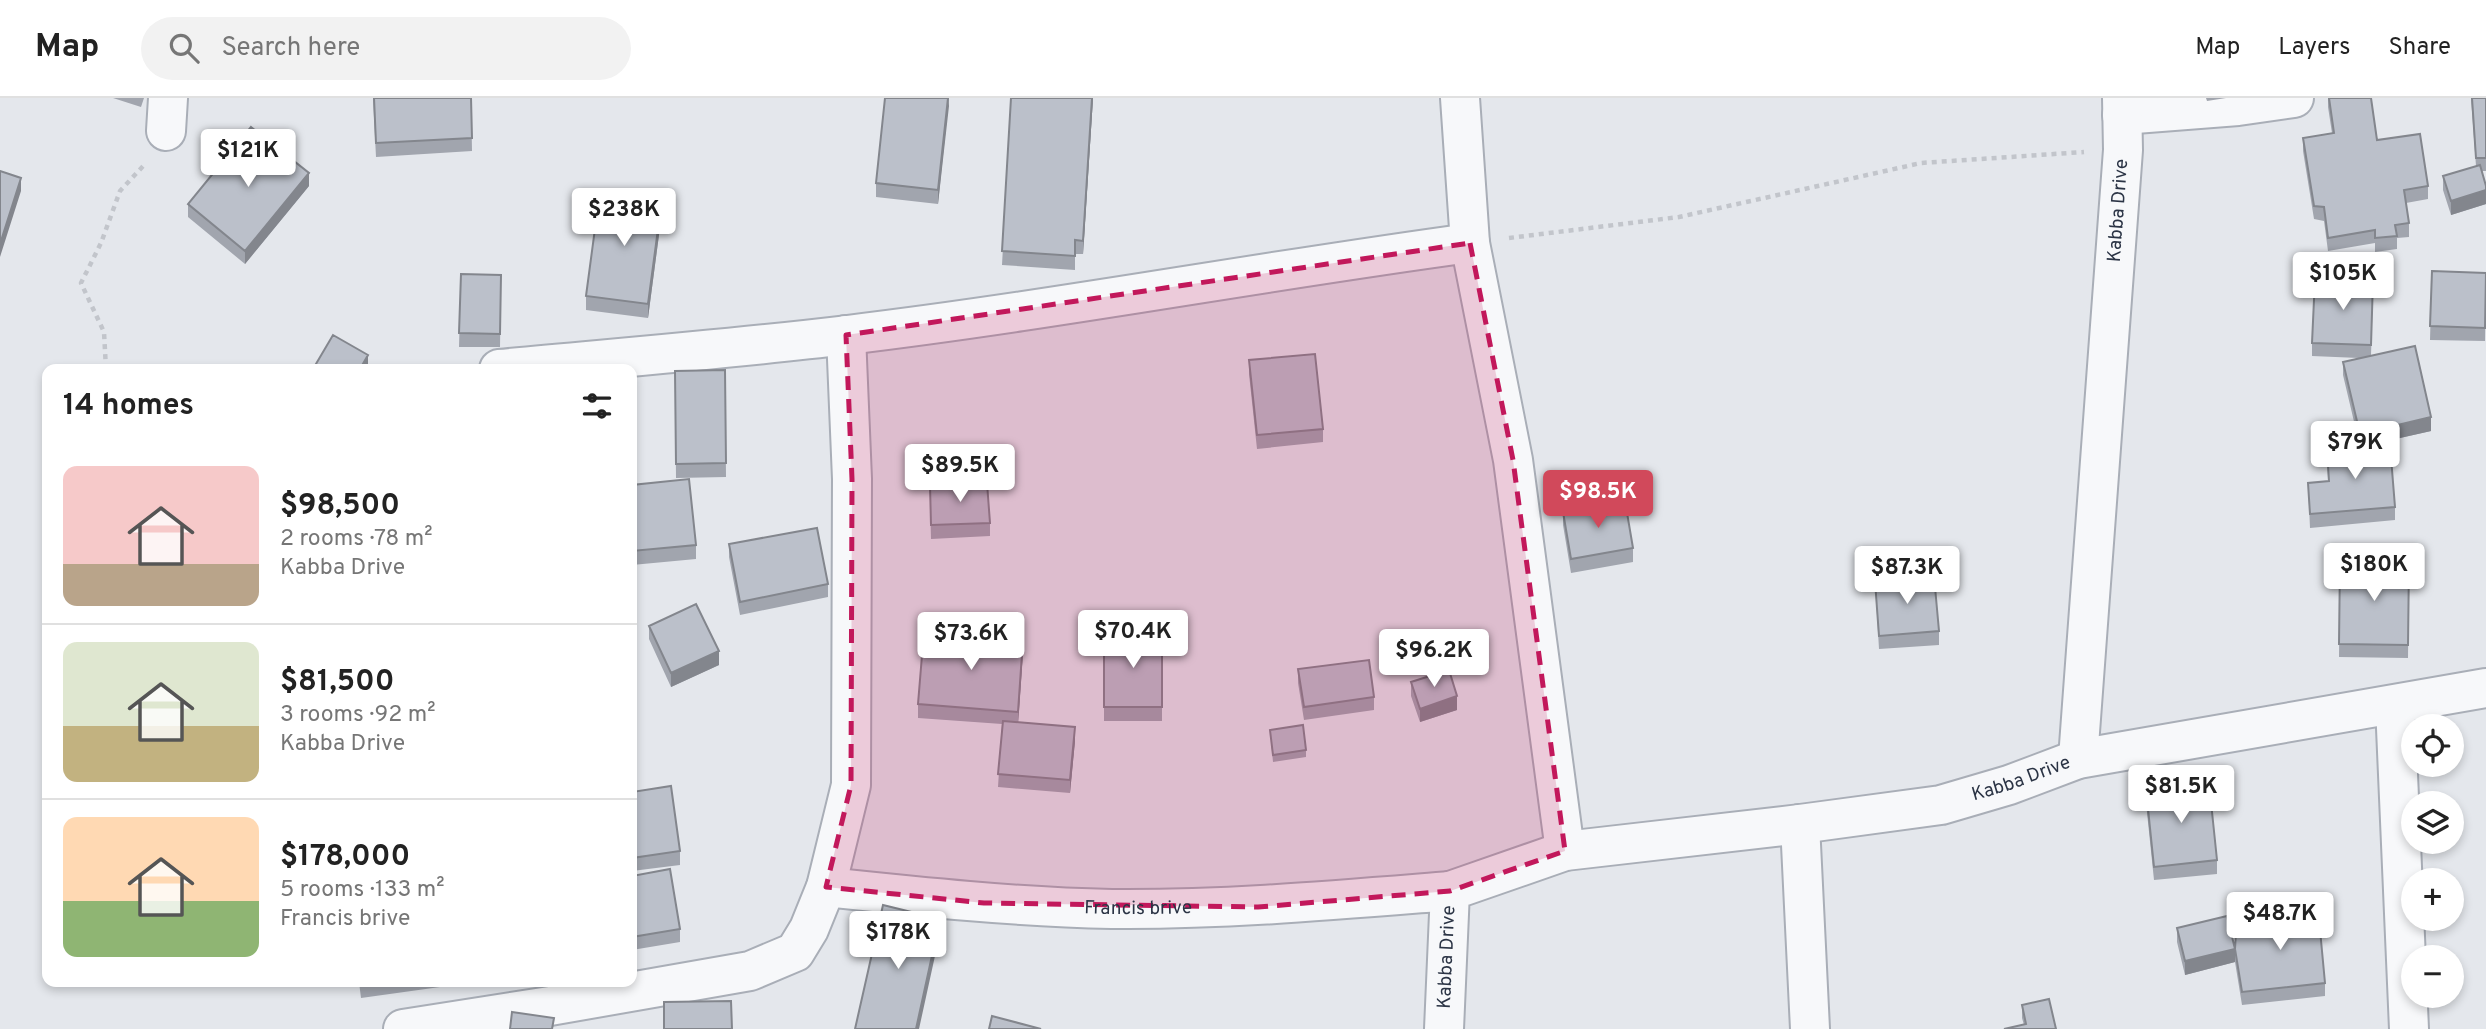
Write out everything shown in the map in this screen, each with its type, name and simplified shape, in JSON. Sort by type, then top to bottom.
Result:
[{"type":"street","points":[[1460,98],[1470,243],[1513,460],[1565,851]]},
{"type":"street","points":[[2123,121],[2294,98]]},
{"type":"street","name":"Kabba Drive","points":[[1444,1029],[1450,891],[1565,851],[1941,805],[2008,785],[2078,758],[2123,121]]},
{"type":"street","points":[[550,364],[846,335],[1100,300],[1470,243]]},
{"type":"street","points":[[403,1029],[750,971],[795,952],[809,929],[826,887],[851,785],[852,479],[846,335]]},
{"type":"street","points":[[2078,758],[2486,688]]},
{"type":"street","points":[[2395,705],[2409,1029]]},
{"type":"street","points":[[1800,824],[1810,1029]]},
{"type":"street","name":"Francis brive","points":[[826,887],[984,903],[1112,909],[1258,906],[1450,891]]},
{"type":"path","points":[[106,364],[104,332],[81,283],[101,243],[120,191],[138,173],[167,114]]},
{"type":"path","points":[[1470,243],[1679,217],[2123,121]]},
{"type":"highlighted area","points":[[1470,243],[1513,460],[1565,851],[1450,891],[1258,907],[984,903],[826,887],[851,785],[852,479],[846,335]]},
{"type":"building","points":[[374,98],[471,98],[472,138],[376,143]]},
{"type":"building","points":[[885,98],[948,98],[938,190],[876,183]]},
{"type":"building","points":[[1011,98],[1092,98],[1083,241],[1075,240],[1075,256],[1002,251]]},
{"type":"building","points":[[2329,98],[2371,98],[2377,140],[2420,134],[2428,186],[2404,190],[2409,223],[2395,225],[2397,236],[2375,238],[2375,230],[2328,238],[2324,207],[2314,206],[2303,138],[2334,133]]},
{"type":"building","points":[[2472,98],[2486,98],[2486,158],[2476,158]]},
{"type":"building","points":[[251,127],[309,173],[245,251],[188,204]]},
{"type":"building","points":[[2480,165],[2486,190],[2451,201],[2443,176]]},
{"type":"building","points":[[0,171],[21,178],[0,244]]},
{"type":"building","points":[[600,191],[662,199],[648,304],[586,296]]},
{"type":"building","points":[[2432,271],[2486,273],[2485,328],[2430,326]]},
{"type":"building","points":[[461,274],[501,275],[500,334],[459,333]]},
{"type":"building","points":[[2315,278],[2373,280],[2371,345],[2312,343]]},
{"type":"building","points":[[333,335],[368,355],[363,364],[316,364]]},
{"type":"building","points":[[2415,346],[2431,417],[2360,434],[2343,362]]},
{"type":"building","points":[[1315,354],[1323,429],[1257,435],[1249,360]]},
{"type":"building","points":[[725,370],[726,463],[676,464],[675,371]]},
{"type":"building","points":[[2390,445],[2395,507],[2310,514],[2308,483],[2329,481],[2327,450]]},
{"type":"building","points":[[689,479],[696,545],[637,551],[637,484]]},
{"type":"building","points":[[987,483],[990,523],[931,525],[930,485]]},
{"type":"building","points":[[1625,501],[1633,548],[1571,559],[1563,512]]},
{"type":"building","points":[[817,528],[828,584],[740,602],[729,544]]},
{"type":"building","points":[[2340,561],[2409,561],[2408,645],[2339,644]]},
{"type":"building","points":[[1934,576],[1939,631],[1879,636],[1875,581]]},
{"type":"building","points":[[696,604],[719,651],[671,673],[649,626]]},
{"type":"building","points":[[924,631],[1023,639],[1018,712],[918,704]]},
{"type":"building","points":[[1104,633],[1162,633],[1162,707],[1104,707]]},
{"type":"building","points":[[1369,660],[1374,697],[1304,707],[1298,669]]},
{"type":"building","points":[[1449,670],[1457,696],[1420,709],[1411,682]]},
{"type":"building","points":[[1003,721],[1075,727],[1070,780],[998,774]]},
{"type":"building","points":[[1303,725],[1306,750],[1273,755],[1270,730]]},
{"type":"building","points":[[2209,783],[2217,860],[2154,867],[2146,789]]},
{"type":"building","points":[[671,786],[680,851],[637,857],[637,791]]},
{"type":"building","points":[[670,869],[680,929],[637,936],[637,875]]},
{"type":"building","points":[[883,905],[940,919],[916,1029],[855,1029]]},
{"type":"building","points":[[2294,908],[2296,921],[2319,919],[2325,983],[2242,992],[2235,949],[2236,932],[2255,930],[2253,912]]},
{"type":"building","points":[[2227,916],[2235,949],[2185,961],[2177,928]]},
{"type":"building","points":[[2049,999],[2056,1029],[2004,1029],[2026,1024],[2022,1005]]},
{"type":"building","points":[[731,1001],[732,1029],[664,1029],[664,1002]]},
{"type":"building","points":[[512,1012],[554,1018],[552,1029],[510,1029]]},
{"type":"building","points":[[992,1016],[1041,1029],[989,1029]]}]
